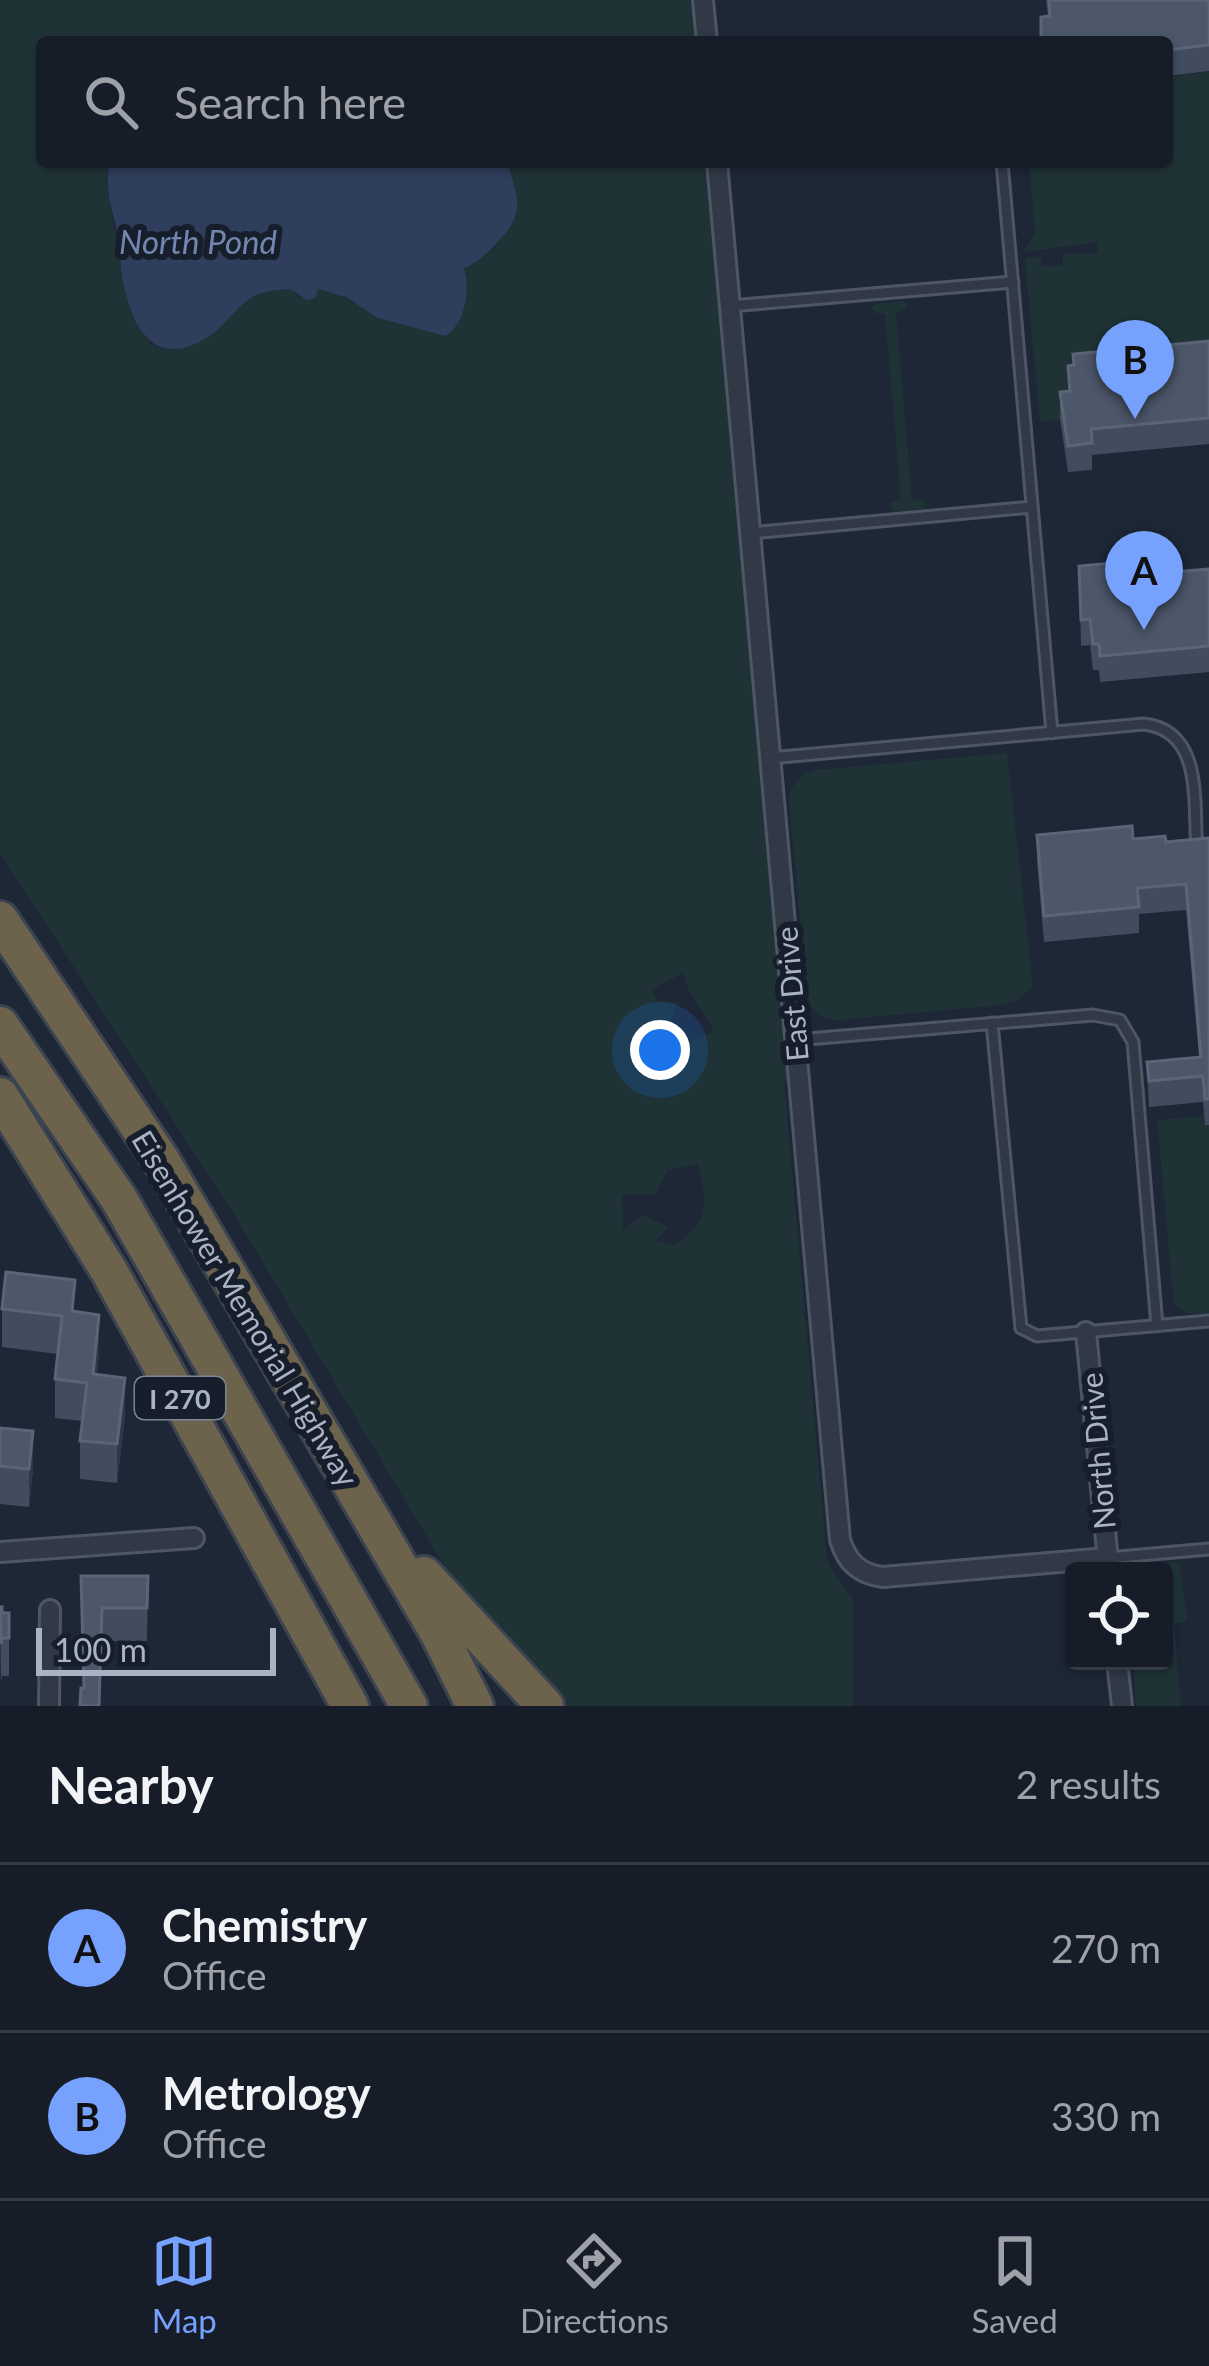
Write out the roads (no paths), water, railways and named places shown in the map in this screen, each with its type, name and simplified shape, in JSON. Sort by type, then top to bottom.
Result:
[{"type":"highway","name":"Eisenhower Memorial Highway","points":[[0,920],[161,1160],[439,1634],[475,1706]]},
{"type":"highway","name":"I 270","points":[[0,1025],[119,1199],[409,1706]]},
{"type":"highway","name":"I 270","points":[[0,1096],[109,1271],[350,1706]]},
{"type":"highway","points":[[197,1336],[369,1706]]},
{"type":"highway","points":[[353,1488],[454,1611],[545,1706]]},
{"type":"street","points":[[703,0],[706,36]]},
{"type":"street","name":"East Drive","points":[[718,168],[840,1540],[856,1568],[884,1577],[1065,1566]]},
{"type":"street","name":"North Drive","points":[[1086,1332],[1108,1562]]},
{"type":"street","points":[[0,1552],[194,1538]]},
{"type":"street","points":[[49,1706],[50,1610]]},
{"type":"street","points":[[1118,1670],[1122,1706]]},
{"type":"lane","points":[[1002,168],[1052,733]]},
{"type":"lane","points":[[730,306],[1012,282]]},
{"type":"lane","points":[[751,533],[1032,507]]},
{"type":"lane","points":[[770,758],[1144,724],[1174,732],[1189,759],[1197,854]]},
{"type":"lane","points":[[795,1040],[1107,1016],[1128,1029],[1133,1042],[1157,1326]]},
{"type":"lane","points":[[992,1024],[1019,1321],[1030,1335],[1209,1322]]},
{"type":"lane","points":[[1121,1562],[1209,1549]]},
{"type":"water","name":"North Pond","points":[[109,168],[509,168],[517,210],[510,228],[493,247],[464,268],[465,305],[446,336],[378,318],[346,297],[318,289],[315,298],[307,300],[290,289],[253,297],[211,335],[176,349],[150,341],[133,316],[122,276]]},
{"type":"place","name":"Metrology","points":[[1135,419]]},
{"type":"place","name":"Chemistry","points":[[1144,630]]}]
